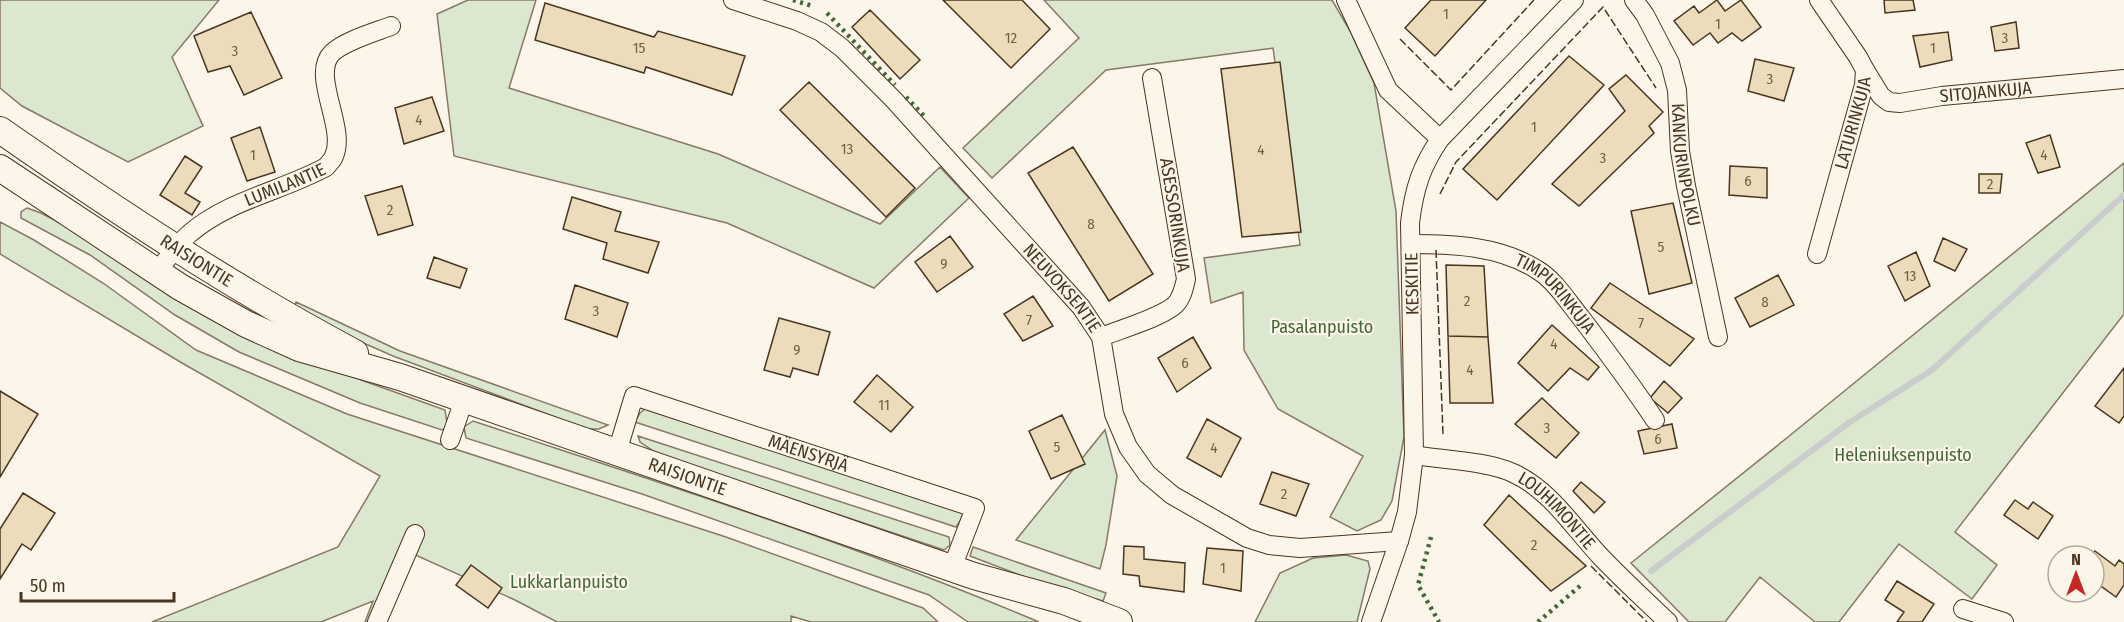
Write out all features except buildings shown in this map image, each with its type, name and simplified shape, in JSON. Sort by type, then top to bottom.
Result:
[{"type":"main road","name":"RAISIONTIE","points":[[0,130],[175,249],[309,328],[400,377]]},
{"type":"main road","name":"RAISIONTIE","points":[[0,168],[157,272],[246,324],[299,348],[400,377],[963,572],[1064,602],[1119,622]]},
{"type":"main road","name":"RAISIONTIE","points":[[963,572],[1069,622]]},
{"type":"street","name":"NEUVOKSENTIE","points":[[733,0],[797,21],[821,32],[842,48],[902,109],[1082,307],[1101,337],[1114,414],[1128,447],[1147,474],[1172,495],[1247,538],[1269,545],[1300,548],[1399,541]]},
{"type":"street","points":[[1347,0],[1388,90],[1440,139]]},
{"type":"street","name":"KESKITIE","points":[[1371,622],[1407,512],[1414,455],[1410,223],[1415,189],[1426,159],[1440,139],[1574,0]]},
{"type":"street","name":"KANKURINPOLKU","points":[[1634,0],[1645,15],[1670,63],[1677,90],[1680,151],[1718,337]]},
{"type":"street","name":"LATURINKUJA","points":[[1817,254],[1864,85],[1865,70],[1819,0]]},
{"type":"street","name":"LUMILANTIE","points":[[157,272],[189,234],[221,212],[326,167],[334,157],[337,146],[337,134],[327,84],[327,59],[333,51],[344,45],[391,26]]},
{"type":"street","name":"SITOJANKUJA","points":[[1865,70],[1881,96],[1889,102],[1900,104],[1942,96],[2124,79]]},
{"type":"street","name":"ASESSORINKUJA","points":[[1101,337],[1170,308],[1177,303],[1183,293],[1186,279],[1152,78]]},
{"type":"street","name":"TIMPURINKUJA","points":[[1411,244],[1450,245],[1480,249],[1509,257],[1536,269],[1553,282],[1568,300],[1627,378],[1655,420]]},
{"type":"street","name":"MÄENSYRJÄ","points":[[617,452],[634,396],[975,508],[963,572]]},
{"type":"street","points":[[450,440],[464,400]]},
{"type":"street","name":"LOUHIMONTIE","points":[[1414,455],[1497,468],[1512,472],[1535,486],[1668,622]]},
{"type":"street","points":[[377,622],[415,534]]},
{"type":"street","points":[[1963,609],[2004,622]]},
{"type":"green space","points":[[0,0],[219,0],[172,57],[203,126],[128,162],[22,106],[0,88]]},
{"type":"green space","points":[[468,0],[536,0],[509,88],[718,154],[880,224],[940,167],[969,198],[874,288],[727,223],[454,156],[437,14]]},
{"type":"green space","name":"Pasalanpuisto","points":[[1044,0],[1332,0],[1350,31],[1374,83],[1396,211],[1404,437],[1392,501],[1381,520],[1357,531],[1330,517],[1363,456],[1278,409],[1244,350],[1243,292],[1211,303],[1204,258],[1300,245],[1273,48],[1106,70],[992,178],[963,148],[1079,38]]},
{"type":"green space","name":"Heleniuksenpuisto","points":[[2124,163],[2124,314],[1955,532],[1997,565],[1972,599],[1899,544],[1839,622],[1815,622],[1760,577],[1725,622],[1689,622],[1631,563],[1788,437]]},
{"type":"green space","points":[[27,208],[100,244],[250,336],[445,410],[447,423],[445,428],[442,430],[360,403],[239,352],[175,315],[90,255],[21,218],[21,212]]},
{"type":"green space","name":"Lukkarlanpuisto","points":[[0,222],[34,240],[103,283],[196,350],[347,414],[726,537],[923,608],[938,622],[811,622],[791,616],[791,622],[557,622],[515,600],[409,552],[381,622],[365,622],[373,601],[321,622],[152,622],[338,547],[380,476],[182,363],[0,254]]},
{"type":"green space","points":[[296,302],[400,351],[608,425],[599,429],[587,429],[393,356],[343,334],[294,307]]},
{"type":"green space","points":[[646,408],[966,512],[956,527],[635,422]]},
{"type":"green space","points":[[473,421],[829,541],[1039,622],[968,622],[929,595],[642,494],[466,438],[464,427]]},
{"type":"green space","points":[[1105,430],[1117,476],[1100,569],[1016,540]]},
{"type":"green space","points":[[638,436],[949,537],[950,545],[944,550],[658,454],[640,442]]},
{"type":"green space","points":[[973,547],[1106,593],[1103,601],[1041,583],[970,556]]},
{"type":"green space","points":[[1346,555],[1368,561],[1370,569],[1357,622],[1255,622],[1280,573],[1313,558]]},
{"type":"waterway","points":[[1651,571],[1850,422],[1932,370],[2124,195]]},
{"type":"hedge","points":[[793,0],[812,6]]},
{"type":"hedge","points":[[827,13],[895,85]]},
{"type":"hedge","points":[[906,97],[925,117]]},
{"type":"hedge","points":[[1431,537],[1418,585],[1439,622]]},
{"type":"hedge","points":[[1538,622],[1580,586]]},
{"type":"fence","points":[[1400,39],[1451,90],[1534,0]]},
{"type":"fence","points":[[1440,194],[1456,162],[1603,7],[1656,88]]},
{"type":"fence","points":[[1436,250],[1443,434]]},
{"type":"fence","points":[[1591,566],[1647,622]]}]
